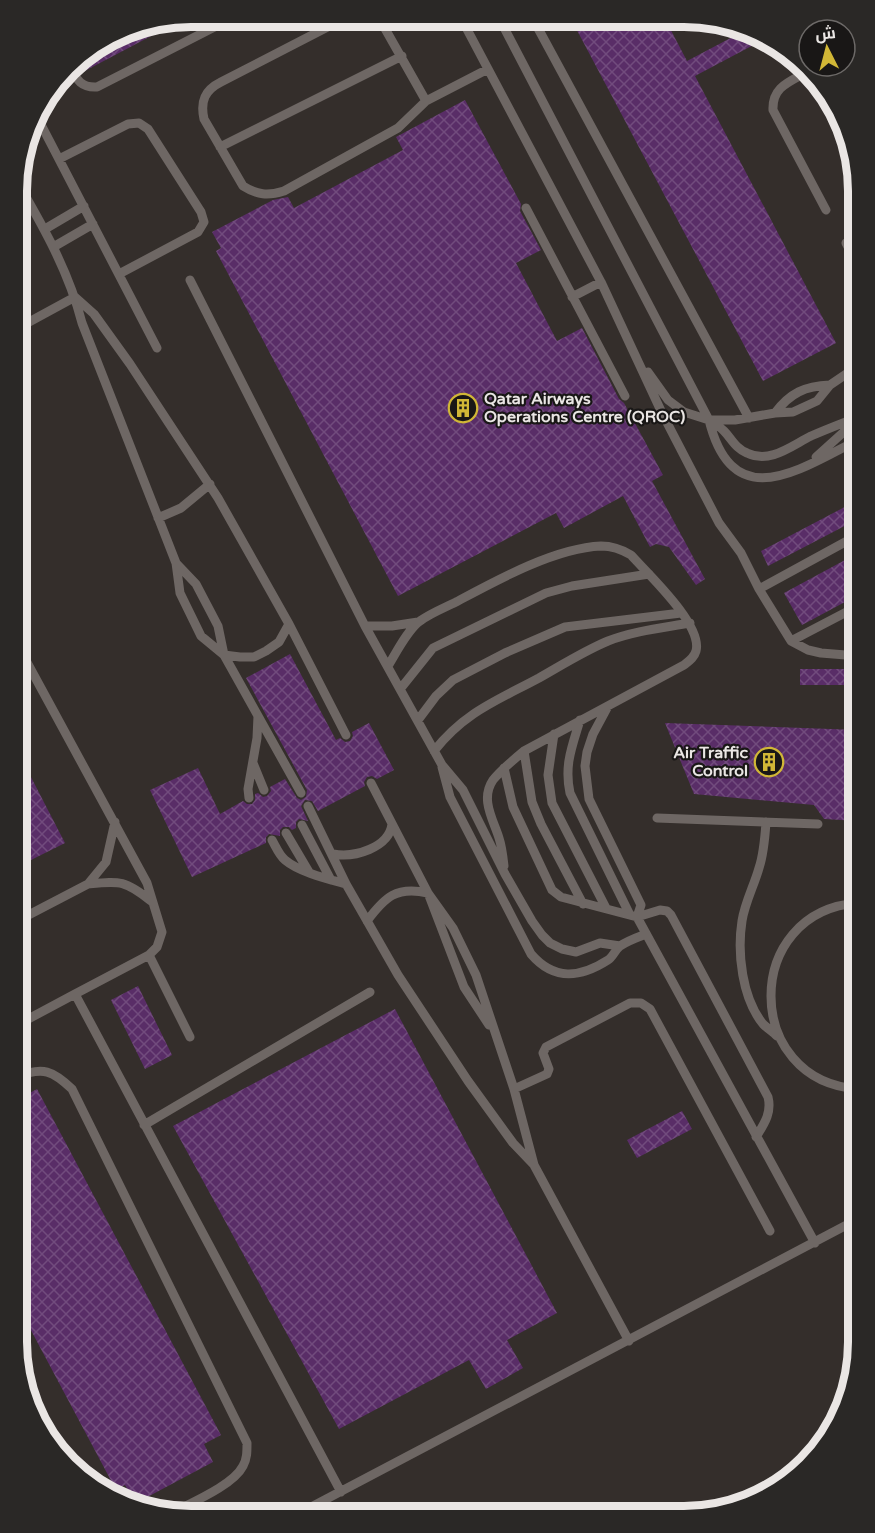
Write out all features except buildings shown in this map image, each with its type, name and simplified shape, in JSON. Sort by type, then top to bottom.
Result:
[{"type":"lane","points":[[75,76],[84,86],[97,87],[206,27]]},
{"type":"lane","points":[[326,27],[221,81],[208,90],[203,99],[204,119],[243,186],[252,192],[273,195],[284,191],[398,128],[426,100],[488,69]]},
{"type":"lane","points":[[384,27],[426,100]]},
{"type":"lane","points":[[466,27],[601,282],[662,413],[719,523],[741,554],[759,590],[791,641],[808,650],[848,655]]},
{"type":"lane","points":[[504,27],[709,420],[713,436],[722,453],[738,471],[747,476],[765,479],[794,472],[848,445]]},
{"type":"lane","points":[[537,27],[749,418]]},
{"type":"lane","points":[[220,147],[402,56]]},
{"type":"lane","points":[[797,77],[776,92],[772,101],[772,110],[826,210]]},
{"type":"lane","points":[[59,159],[128,124],[139,123],[148,129],[201,212],[204,222],[198,232],[119,274]]},
{"type":"lane","points":[[41,124],[158,348]]},
{"type":"lane","points":[[27,198],[55,246],[75,297],[82,323],[176,562],[180,593],[201,636],[224,655],[254,657],[279,642],[289,624]]},
{"type":"lane","points":[[45,229],[84,206]]},
{"type":"lane","points":[[526,208],[625,396]]},
{"type":"lane","points":[[55,246],[93,224]]},
{"type":"lane","points":[[846,243],[848,247]]},
{"type":"lane","points":[[190,280],[365,626],[442,765],[463,790],[532,921],[550,943],[562,950],[576,952],[600,943],[620,946]]},
{"type":"lane","points":[[572,297],[601,282]]},
{"type":"lane","points":[[27,323],[75,297]]},
{"type":"lane","points":[[75,297],[94,314],[210,484],[289,624],[346,735]]},
{"type":"lane","points":[[636,354],[668,400],[694,416],[709,420],[749,418],[793,412],[817,401],[830,385],[848,373]]},
{"type":"lane","points":[[775,413],[786,398],[813,386],[830,385]]},
{"type":"lane","points":[[709,420],[724,431],[732,443],[740,449],[760,456],[783,452],[811,436],[848,422]]},
{"type":"lane","points":[[807,465],[848,427]]},
{"type":"lane","points":[[158,518],[181,508],[210,484]]},
{"type":"lane","points":[[759,590],[848,541]]},
{"type":"lane","points":[[365,626],[392,626],[418,622],[548,558],[573,550],[600,546],[622,550],[631,555],[690,623],[696,642],[693,658],[524,751],[492,782],[488,809],[502,850],[506,874]]},
{"type":"lane","points":[[176,562],[196,584],[218,626],[224,655],[301,793]]},
{"type":"lane","points":[[401,688],[433,648],[546,593],[572,586],[649,574]]},
{"type":"lane","points":[[791,641],[848,611]]},
{"type":"lane","points":[[418,720],[436,696],[453,680],[505,653],[565,627],[681,613]]},
{"type":"lane","points":[[388,666],[418,622]]},
{"type":"lane","points":[[434,751],[446,736],[472,713],[610,640],[637,632],[690,623]]},
{"type":"lane","points":[[27,662],[147,883],[162,932],[157,947],[149,955],[27,1020]]},
{"type":"lane","points":[[608,706],[593,734],[585,766],[589,799],[641,905],[633,915]]},
{"type":"lane","points":[[249,798],[248,789],[257,738],[258,714]]},
{"type":"lane","points":[[580,720],[567,762],[570,793],[633,915],[646,934],[815,1243]]},
{"type":"lane","points":[[554,734],[548,775],[552,803],[606,908]]},
{"type":"lane","points":[[524,751],[532,802],[583,904]]},
{"type":"lane","points":[[253,763],[264,790]]},
{"type":"lane","points":[[442,765],[450,797],[531,954],[541,965],[560,974],[583,972],[610,960],[620,946],[646,934]]},
{"type":"lane","points":[[504,768],[517,817],[552,890],[561,897],[583,904],[633,915],[667,911],[679,928],[768,1097],[769,1114],[756,1137]]},
{"type":"lane","points":[[371,783],[428,893],[464,987],[497,1038]]},
{"type":"lane","points":[[308,806],[346,884],[398,975],[468,1081],[513,1143],[534,1165]]},
{"type":"lane","points":[[657,818],[818,824]]},
{"type":"lane","points":[[27,916],[88,884],[106,862],[115,822]]},
{"type":"lane","points":[[766,822],[760,866],[747,900],[742,922],[740,947],[747,989],[753,1006],[763,1023],[804,1068],[820,1078],[848,1087]]},
{"type":"lane","points":[[333,854],[354,855],[367,850],[387,837],[392,824]]},
{"type":"lane","points":[[302,825],[331,880]]},
{"type":"lane","points":[[286,833],[310,872]]},
{"type":"lane","points":[[272,840],[284,859],[310,872],[346,884]]},
{"type":"lane","points":[[88,884],[123,883],[151,901]]},
{"type":"lane","points":[[367,921],[380,904],[391,895],[410,890],[428,893],[453,928],[476,975],[514,1089],[534,1165],[629,1341]]},
{"type":"lane","points":[[780,1039],[773,1022],[770,1003],[770,986],[780,953],[796,932],[816,915],[831,908],[848,905]]},
{"type":"lane","points":[[149,955],[190,1037]]},
{"type":"lane","points":[[144,1125],[370,992]]},
{"type":"lane","points":[[75,994],[341,1492]]},
{"type":"lane","points":[[514,1089],[549,1072],[543,1053],[546,1047],[630,1003],[641,1003],[650,1009],[770,1231]]},
{"type":"lane","points":[[27,1072],[45,1070],[57,1075],[72,1089],[247,1443],[247,1457],[242,1469],[230,1481],[185,1506]]},
{"type":"lane","points":[[314,1506],[848,1225]]},
{"type":"place","name":"Qatar Airways Operations Centre (QROC)","points":[[463,408]]},
{"type":"place","name":"Air Traffic Control","points":[[769,762]]}]
